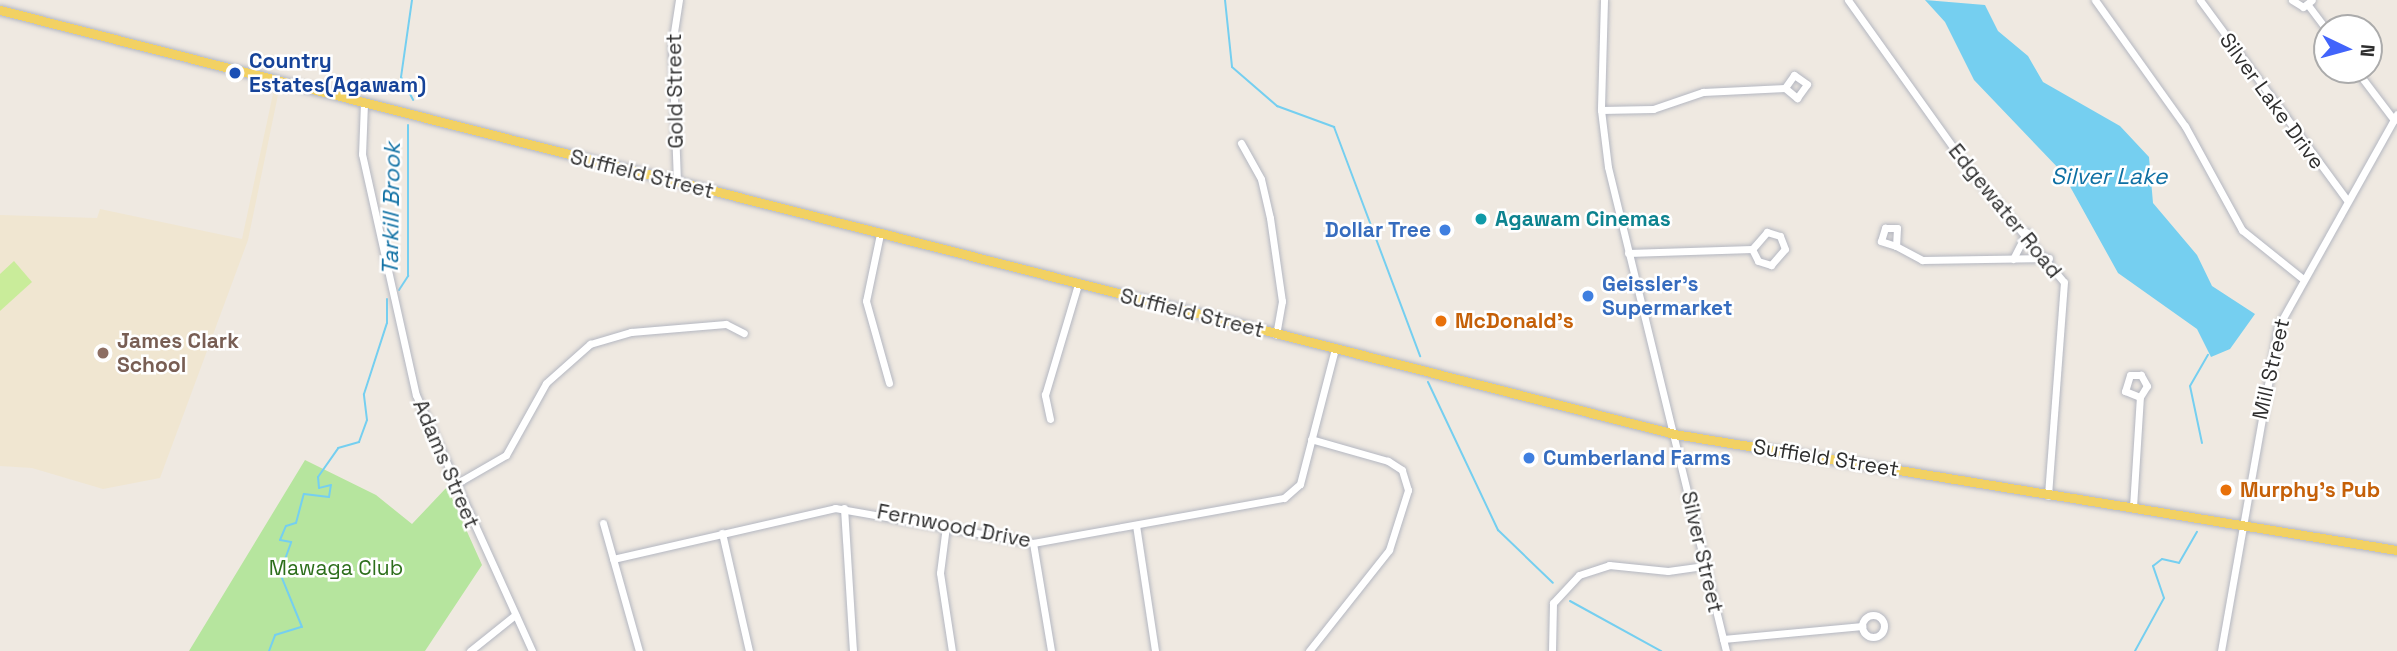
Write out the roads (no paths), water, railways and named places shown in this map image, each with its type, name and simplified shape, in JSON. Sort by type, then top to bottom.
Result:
[{"type":"main road","name":"Suffield Street","points":[[0,10],[1674,434],[2397,550]]},
{"type":"street","name":"Gold Street","points":[[677,182],[672,45],[679,0]]},
{"type":"street","name":"Silver Street","points":[[1604,0],[1601,110],[1628,253],[1726,651]]},
{"type":"street","name":"Edgewater Road","points":[[1848,0],[1967,167],[2049,258],[2067,301],[2048,495]]},
{"type":"street","points":[[2095,0],[2185,126],[2242,230],[2302,278]]},
{"type":"street","name":"Silver Lake Drive","points":[[2200,0],[2347,200]]},
{"type":"street","points":[[2292,0],[2299,7],[2310,2]]},
{"type":"street","points":[[2368,84],[2395,117]]},
{"type":"street","points":[[1601,110],[1653,109],[1697,93],[1785,88]]},
{"type":"street","name":"Adams Street","points":[[364,103],[362,154],[408,363],[454,485],[531,651]]},
{"type":"street","name":"Mill Street","points":[[2221,651],[2272,346],[2302,278],[2395,117]]},
{"type":"street","points":[[1241,143],[1261,179],[1270,218],[1282,301],[1276,334]]},
{"type":"street","points":[[1628,253],[1752,249],[1767,265],[1780,261],[1785,249],[1771,232],[1758,236],[1752,249]]},
{"type":"street","points":[[2012,259],[2027,232]]},
{"type":"street","points":[[880,234],[866,301],[889,383]]},
{"type":"street","points":[[1896,246],[1928,261],[2049,258]]},
{"type":"street","points":[[1050,419],[1045,395],[1078,284]]},
{"type":"street","points":[[454,485],[502,460],[546,383],[590,344],[631,332],[713,325],[744,333]]},
{"type":"street","points":[[1309,651],[1385,557],[1408,490],[1404,473],[1388,461],[1311,439],[1335,349]]},
{"type":"street","points":[[2133,508],[2140,397]]},
{"type":"street","name":"Fernwood Drive","points":[[613,559],[844,508],[1033,543],[1295,492],[1311,439]]},
{"type":"street","points":[[844,508],[853,651]]},
{"type":"street","points":[[603,523],[639,651]]},
{"type":"street","points":[[1136,525],[1154,651]]},
{"type":"street","points":[[946,526],[940,573],[952,651]]},
{"type":"street","points":[[722,533],[749,651]]},
{"type":"street","points":[[1033,543],[1051,651]]},
{"type":"street","points":[[1552,651],[1553,603],[1579,575],[1609,565],[1668,571],[1705,566]]},
{"type":"street","points":[[470,651],[515,615]]},
{"type":"street","points":[[1723,639],[1862,626]]},
{"type":"water","name":"Silver Lake","points":[[1925,0],[1985,5],[1998,31],[2028,56],[2043,82],[2120,126],[2149,157],[2153,203],[2197,255],[2212,286],[2255,314],[2230,349],[2211,357],[2197,329],[2118,273],[2062,172],[1974,80],[1945,22]]},
{"type":"waterway","name":"Tarkill Brook","points":[[412,0],[401,77],[413,100]]},
{"type":"waterway","points":[[1225,0],[1232,67],[1277,106],[1334,127],[1420,356]]},
{"type":"waterway","name":"Tarkill Brook","points":[[399,290],[408,276],[408,125]]},
{"type":"waterway","name":"Tarkill Brook","points":[[269,651],[275,635],[302,627],[280,573],[291,542],[280,540],[286,526],[296,523],[304,494],[329,497],[331,485],[319,488],[318,477],[338,448],[359,442],[367,420],[364,394],[387,323],[387,299]]},
{"type":"waterway","points":[[2202,443],[2190,386],[2208,355]]},
{"type":"waterway","points":[[1428,382],[1498,530],[1553,583]]},
{"type":"waterway","points":[[2135,651],[2164,598],[2153,566],[2162,559],[2179,563],[2197,532]]},
{"type":"waterway","points":[[1570,601],[1661,651]]},
{"type":"place","name":"Country Estates(Agawam)","points":[[235,73]]},
{"type":"place","name":"Agawam Cinemas","points":[[1481,219]]},
{"type":"place","name":"Dollar Tree","points":[[1445,230]]},
{"type":"place","name":"Geissler's Supermarket","points":[[1588,296]]},
{"type":"place","name":"McDonald's","points":[[1441,321]]},
{"type":"place","name":"James Clark School","points":[[103,353]]},
{"type":"place","name":"Cumberland Farms","points":[[1529,458]]},
{"type":"place","name":"Murphy's Pub","points":[[2226,490]]},
{"type":"park label","name":"Mawaga Club","points":[[336,568]]}]
